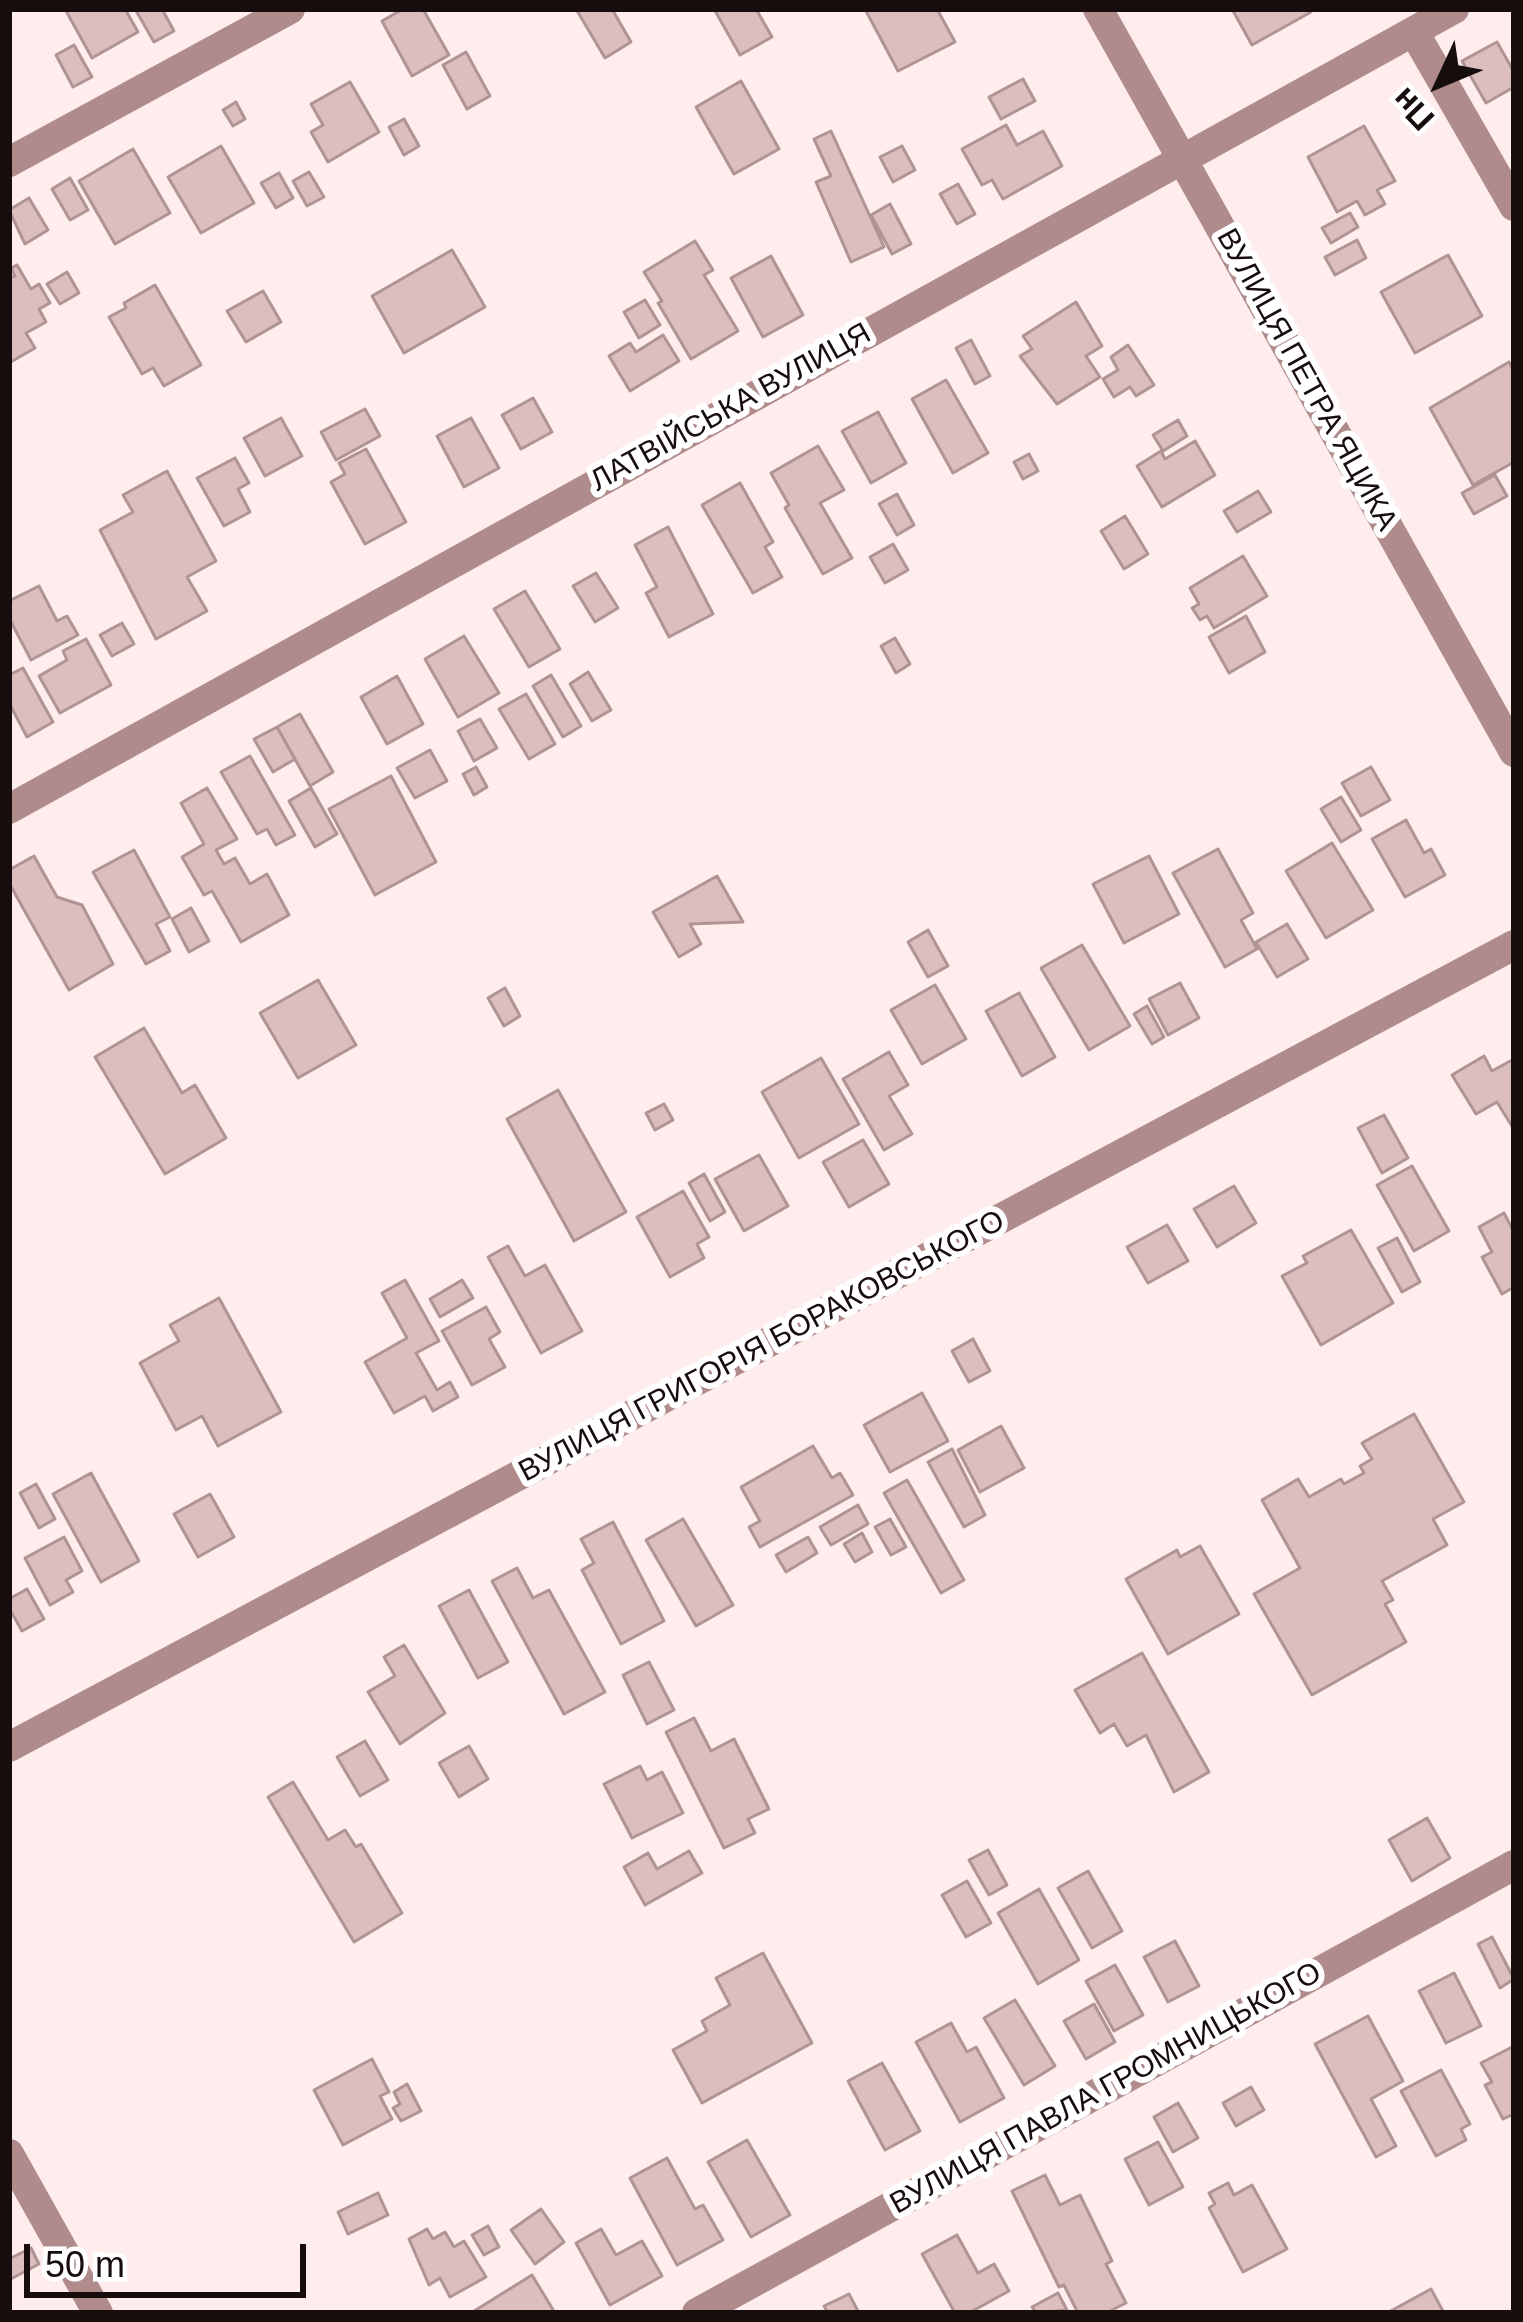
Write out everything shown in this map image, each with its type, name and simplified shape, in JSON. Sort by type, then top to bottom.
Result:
[{"type":"street","points":[[9,162],[290,9]]},
{"type":"street","name":"ВУЛИЦЯ ПЕТРА ЯЦИКА","points":[[1098,9],[1514,752]]},
{"type":"street","name":"ЛАТВІЙСЬКА ВУЛИЦЯ","points":[[9,809],[1454,9]]},
{"type":"street","points":[[1414,32],[1514,206]]},
{"type":"street","name":"ВУЛИЦЯ ГРИГОРІЯ БОРАКОВСЬКОГО","points":[[9,1747],[1514,946]]},
{"type":"street","name":"ВУЛИЦЯ ПАВЛА ГРОМНИЦЬКОГО","points":[[697,2313],[1514,1865]]},
{"type":"street","points":[[9,2154],[98,2313]]},
{"type":"building","points":[[65,9],[125,9],[138,32],[92,58]]},
{"type":"building","points":[[135,9],[162,9],[174,31],[154,42]]},
{"type":"building","points":[[403,9],[423,9],[449,55],[412,76],[382,21]]},
{"type":"building","points":[[576,9],[612,9],[631,42],[605,58]]},
{"type":"building","points":[[714,9],[756,9],[772,37],[740,55]]},
{"type":"building","points":[[937,9],[955,42],[898,71],[866,11]]},
{"type":"building","points":[[1232,9],[1310,9],[1311,12],[1252,45]]},
{"type":"building","points":[[1497,42],[1514,72],[1514,87],[1486,103],[1462,61]]},
{"type":"building","points":[[74,45],[92,77],[73,87],[56,55]]},
{"type":"building","points":[[466,52],[490,96],[467,109],[443,65]]},
{"type":"building","points":[[1023,79],[1035,101],[1001,119],[989,97]]},
{"type":"building","points":[[741,81],[779,149],[734,174],[696,107]]},
{"type":"building","points":[[350,82],[379,132],[328,162],[311,132],[323,125],[311,104]]},
{"type":"building","points":[[236,102],[245,119],[233,126],[223,110]]},
{"type":"building","points":[[404,119],[419,146],[404,155],[389,127]]},
{"type":"building","points":[[1006,125],[1017,145],[1043,131],[1062,166],[1003,199],[992,180],[982,185],[962,149]]},
{"type":"building","points":[[1364,126],[1395,181],[1377,190],[1385,204],[1365,215],[1357,201],[1337,212],[1308,157]]},
{"type":"building","points":[[831,131],[884,247],[851,262],[816,182],[831,176],[814,139]]},
{"type":"building","points":[[221,146],[254,203],[201,233],[168,177]]},
{"type":"building","points":[[902,146],[915,170],[893,182],[880,157]]},
{"type":"building","points":[[133,149],[170,213],[115,244],[79,181]]},
{"type":"building","points":[[309,172],[324,197],[307,206],[293,181]]},
{"type":"building","points":[[279,173],[293,198],[276,208],[261,183]]},
{"type":"building","points":[[70,178],[88,210],[70,220],[52,189]]},
{"type":"building","points":[[958,184],[975,214],[957,224],[940,194]]},
{"type":"building","points":[[29,198],[48,230],[25,244],[9,210]]},
{"type":"building","points":[[890,204],[911,244],[892,254],[871,215]]},
{"type":"building","points":[[1350,213],[1358,227],[1331,243],[1322,228]]},
{"type":"building","points":[[1357,240],[1366,258],[1335,275],[1325,257]]},
{"type":"building","points":[[695,241],[713,270],[704,275],[738,331],[691,359],[644,272]]},
{"type":"building","points":[[452,250],[485,307],[404,353],[372,296]]},
{"type":"building","points":[[1448,255],[1482,316],[1415,353],[1381,292]]},
{"type":"building","points":[[771,256],[803,315],[763,337],[731,278]]},
{"type":"building","points":[[17,265],[31,289],[39,284],[50,303],[39,309],[46,322],[26,333],[35,348],[9,363],[9,279],[15,276],[11,268]]},
{"type":"building","points":[[67,272],[79,293],[60,304],[47,284]]},
{"type":"building","points":[[155,285],[201,365],[164,386],[153,368],[142,374],[109,317]]},
{"type":"building","points":[[263,291],[281,322],[246,342],[227,311]]},
{"type":"building","points":[[645,300],[660,325],[639,338],[624,312]]},
{"type":"building","points":[[1076,302],[1102,346],[1086,356],[1100,377],[1057,404],[1020,356],[1032,349],[1023,336]]},
{"type":"building","points":[[663,335],[679,361],[630,391],[609,356],[630,343],[636,352]]},
{"type":"building","points":[[971,340],[990,376],[975,384],[956,348]]},
{"type":"building","points":[[1128,345],[1154,385],[1136,396],[1130,387],[1114,397],[1103,379],[1118,370],[1111,357]]},
{"type":"building","points":[[1509,362],[1514,371],[1514,462],[1473,485],[1430,408]]},
{"type":"building","points":[[946,380],[988,453],[953,473],[912,399]]},
{"type":"building","points":[[533,398],[552,432],[521,449],[502,415]]},
{"type":"building","points":[[365,409],[380,436],[336,460],[321,432]]},
{"type":"building","points":[[878,412],[906,463],[871,483],[842,431]]},
{"type":"building","points":[[281,418],[302,456],[265,476],[244,438]]},
{"type":"building","points":[[471,418],[499,468],[464,487],[437,436]]},
{"type":"building","points":[[1178,420],[1187,436],[1163,451],[1153,435]]},
{"type":"building","points":[[1195,441],[1215,475],[1162,507],[1137,466],[1161,451],[1165,459]]},
{"type":"building","points":[[818,446],[844,490],[820,503],[852,558],[823,574],[771,473]]},
{"type":"building","points":[[366,449],[406,522],[365,544],[331,482],[345,474],[339,463]]},
{"type":"building","points":[[1029,454],[1038,471],[1023,479],[1014,462]]},
{"type":"building","points":[[235,458],[249,483],[238,489],[250,512],[224,526],[197,478]]},
{"type":"building","points":[[167,471],[216,561],[187,577],[207,611],[156,639],[100,530],[133,512],[123,495]]},
{"type":"building","points":[[1495,475],[1507,496],[1474,514],[1462,493]]},
{"type":"building","points":[[740,483],[773,542],[765,547],[782,577],[753,593],[702,505]]},
{"type":"building","points":[[1258,491],[1271,512],[1237,532],[1224,511]]},
{"type":"building","points":[[897,494],[914,525],[897,535],[879,504]]},
{"type":"building","points":[[1125,516],[1148,554],[1124,569],[1101,531]]},
{"type":"building","points":[[668,527],[713,614],[669,637],[646,593],[657,587],[635,545]]},
{"type":"building","points":[[893,544],[908,570],[885,583],[870,557]]},
{"type":"building","points":[[1243,556],[1267,596],[1214,628],[1207,616],[1200,620],[1192,608],[1199,604],[1190,588]]},
{"type":"building","points":[[596,573],[618,608],[595,622],[573,586]]},
{"type":"building","points":[[39,586],[57,621],[67,616],[78,635],[31,660],[9,618],[9,601]]},
{"type":"building","points":[[525,591],[560,649],[529,667],[494,609]]},
{"type":"building","points":[[1246,616],[1265,652],[1229,673],[1209,637]]},
{"type":"building","points":[[122,623],[134,644],[112,656],[100,635]]},
{"type":"building","points":[[464,636],[499,693],[458,717],[425,659]]},
{"type":"building","points":[[895,638],[910,664],[896,673],[881,646]]},
{"type":"building","points":[[86,639],[111,685],[60,713],[39,676],[67,660],[63,651]]},
{"type":"building","points":[[23,668],[53,722],[27,737],[9,703],[9,675]]},
{"type":"building","points":[[588,672],[611,710],[592,721],[570,684]]},
{"type":"building","points":[[551,675],[581,726],[563,737],[533,686]]},
{"type":"building","points":[[397,676],[423,724],[387,744],[361,697]]},
{"type":"building","points":[[526,694],[555,744],[529,759],[499,709]]},
{"type":"building","points":[[300,714],[333,772],[310,786],[277,727]]},
{"type":"building","points":[[480,719],[497,748],[474,761],[458,731]]},
{"type":"building","points":[[277,727],[295,759],[273,772],[254,739]]},
{"type":"building","points":[[430,750],[447,781],[415,798],[397,768]]},
{"type":"building","points":[[250,756],[295,835],[276,845],[267,829],[257,834],[221,772]]},
{"type":"building","points":[[476,767],[487,787],[474,795],[463,774]]},
{"type":"building","points":[[1371,767],[1390,800],[1361,816],[1342,783]]},
{"type":"building","points":[[391,776],[436,862],[375,895],[329,809]]},
{"type":"building","points":[[207,788],[237,839],[216,850],[224,864],[235,858],[250,884],[267,874],[289,915],[241,942],[212,891],[204,895],[182,857],[204,844],[181,803]]},
{"type":"building","points":[[311,788],[337,834],[315,847],[289,801]]},
{"type":"building","points":[[1341,797],[1361,830],[1341,842],[1321,809]]},
{"type":"building","points":[[1406,820],[1424,853],[1431,849],[1445,875],[1405,897],[1372,839]]},
{"type":"building","points":[[1332,843],[1373,910],[1326,938],[1286,871]]},
{"type":"building","points":[[1218,849],[1253,913],[1241,920],[1257,949],[1225,967],[1173,873]]},
{"type":"building","points":[[134,850],[170,917],[156,924],[170,951],[146,964],[93,872]]},
{"type":"building","points":[[34,856],[57,897],[82,905],[113,964],[69,990],[9,883],[9,870]]},
{"type":"building","points":[[1149,856],[1179,914],[1124,943],[1093,884]]},
{"type":"building","points":[[717,876],[743,922],[690,924],[701,944],[679,957],[653,912]]},
{"type":"building","points":[[191,908],[209,941],[189,952],[172,919]]},
{"type":"building","points":[[1287,924],[1308,959],[1277,977],[1256,942]]},
{"type":"building","points":[[928,930],[948,966],[928,977],[908,942]]},
{"type":"building","points":[[1082,945],[1130,1026],[1089,1050],[1041,968]]},
{"type":"building","points":[[318,980],[356,1045],[298,1078],[260,1013]]},
{"type":"building","points":[[1180,983],[1199,1018],[1168,1035],[1149,999]]},
{"type":"building","points":[[935,985],[966,1039],[922,1064],[891,1010]]},
{"type":"building","points":[[505,988],[520,1016],[504,1026],[488,998]]},
{"type":"building","points":[[1019,993],[1055,1057],[1022,1076],[986,1011]]},
{"type":"building","points":[[1147,1006],[1164,1037],[1152,1044],[1134,1014]]},
{"type":"building","points":[[144,1028],[182,1093],[195,1085],[226,1138],[165,1174],[95,1057]]},
{"type":"building","points":[[889,1052],[908,1085],[889,1096],[912,1134],[884,1150],[843,1079]]},
{"type":"building","points":[[1484,1056],[1492,1071],[1514,1059],[1513,1128],[1497,1102],[1476,1114],[1452,1075]]},
{"type":"building","points":[[821,1058],[859,1124],[799,1158],[762,1092]]},
{"type":"building","points":[[558,1090],[626,1212],[574,1241],[507,1119]]},
{"type":"building","points":[[664,1104],[673,1120],[655,1130],[646,1113]]},
{"type":"building","points":[[1384,1115],[1408,1158],[1382,1173],[1358,1128]]},
{"type":"building","points":[[863,1140],[889,1184],[849,1207],[823,1162]]},
{"type":"building","points":[[759,1155],[788,1206],[744,1231],[715,1179]]},
{"type":"building","points":[[1412,1166],[1449,1231],[1414,1251],[1377,1185]]},
{"type":"building","points":[[704,1174],[725,1212],[710,1221],[689,1183]]},
{"type":"building","points":[[1234,1186],[1256,1223],[1217,1247],[1194,1209]]},
{"type":"building","points":[[683,1191],[709,1237],[697,1244],[704,1258],[670,1277],[637,1217]]},
{"type":"building","points":[[1504,1213],[1514,1232],[1514,1287],[1502,1294],[1482,1257],[1492,1252],[1479,1227]]},
{"type":"building","points":[[1167,1225],[1188,1261],[1148,1283],[1127,1247]]},
{"type":"building","points":[[1351,1230],[1393,1303],[1321,1345],[1282,1276],[1307,1263],[1303,1256]]},
{"type":"building","points":[[1397,1238],[1420,1282],[1402,1292],[1378,1248]]},
{"type":"building","points":[[508,1246],[525,1276],[545,1265],[582,1331],[541,1353],[488,1257]]},
{"type":"building","points":[[405,1280],[439,1341],[416,1353],[437,1390],[450,1382],[458,1397],[433,1411],[425,1396],[394,1413],[365,1362],[407,1338],[382,1293]]},
{"type":"building","points":[[462,1280],[473,1298],[440,1317],[430,1299]]},
{"type":"building","points":[[219,1298],[281,1412],[218,1446],[202,1416],[176,1430],[140,1363],[179,1341],[170,1325]]},
{"type":"building","points":[[486,1307],[500,1332],[489,1339],[505,1367],[472,1385],[442,1331]]},
{"type":"building","points":[[973,1339],[990,1371],[969,1382],[952,1351]]},
{"type":"building","points":[[922,1393],[948,1441],[890,1472],[864,1425]]},
{"type":"building","points":[[1414,1414],[1464,1502],[1433,1519],[1447,1545],[1382,1581],[1393,1600],[1385,1604],[1406,1642],[1312,1695],[1254,1594],[1300,1568],[1262,1500],[1298,1479],[1309,1497],[1341,1479],[1344,1484],[1364,1473],[1360,1466],[1372,1459],[1362,1443]]},
{"type":"building","points":[[1001,1426],[1024,1468],[980,1492],[958,1450]]},
{"type":"building","points":[[813,1446],[832,1478],[840,1473],[853,1495],[760,1547],[749,1527],[760,1521],[741,1487]]},
{"type":"building","points":[[952,1449],[985,1515],[964,1527],[928,1462]]},
{"type":"building","points":[[91,1473],[139,1561],[101,1582],[53,1494]]},
{"type":"building","points":[[907,1480],[964,1580],[941,1593],[884,1493]]},
{"type":"building","points":[[36,1484],[55,1519],[39,1528],[20,1493]]},
{"type":"building","points":[[210,1494],[234,1537],[198,1557],[174,1514]]},
{"type":"building","points":[[858,1505],[868,1524],[831,1545],[820,1527]]},
{"type":"building","points":[[683,1519],[733,1605],[696,1626],[646,1540]]},
{"type":"building","points":[[890,1519],[906,1547],[891,1555],[875,1527]]},
{"type":"building","points":[[613,1522],[664,1621],[621,1644],[582,1570],[594,1563],[581,1539]]},
{"type":"building","points":[[862,1533],[872,1552],[855,1562],[844,1544]]},
{"type":"building","points":[[64,1537],[82,1571],[66,1580],[73,1592],[50,1605],[25,1558]]},
{"type":"building","points":[[808,1537],[817,1553],[786,1572],[776,1555]]},
{"type":"building","points":[[1200,1546],[1239,1614],[1168,1654],[1126,1579],[1177,1550],[1180,1557]]},
{"type":"building","points":[[517,1568],[533,1598],[549,1590],[605,1692],[564,1714],[492,1581]]},
{"type":"building","points":[[27,1589],[44,1619],[22,1631],[9,1599]]},
{"type":"building","points":[[469,1590],[508,1662],[478,1678],[439,1606]]},
{"type":"building","points":[[404,1645],[445,1713],[400,1744],[368,1692],[395,1676],[384,1657]]},
{"type":"building","points":[[1142,1653],[1209,1772],[1174,1792],[1146,1735],[1127,1746],[1114,1724],[1100,1733],[1075,1690]]},
{"type":"building","points":[[649,1662],[674,1710],[647,1724],[623,1675]]},
{"type":"building","points":[[694,1718],[711,1751],[734,1739],[769,1809],[748,1819],[755,1833],[724,1848],[666,1732]]},
{"type":"building","points":[[365,1741],[388,1780],[360,1796],[337,1757]]},
{"type":"building","points":[[469,1746],[488,1779],[459,1797],[439,1763]]},
{"type":"building","points":[[640,1766],[647,1780],[662,1772],[683,1813],[632,1838],[604,1784]]},
{"type":"building","points":[[293,1782],[328,1840],[345,1830],[356,1847],[361,1844],[402,1913],[354,1942],[268,1797]]},
{"type":"building","points":[[1427,1818],[1450,1858],[1412,1881],[1389,1840]]},
{"type":"building","points":[[988,1850],[1007,1885],[989,1895],[969,1860]]},
{"type":"building","points":[[689,1851],[702,1873],[645,1905],[624,1867],[648,1853],[657,1869]]},
{"type":"building","points":[[1088,1871],[1122,1931],[1092,1948],[1058,1888]]},
{"type":"building","points":[[967,1881],[991,1923],[966,1937],[942,1895]]},
{"type":"building","points":[[1039,1889],[1079,1960],[1038,1984],[998,1913]]},
{"type":"building","points":[[1492,1937],[1514,1979],[1500,1988],[1478,1944]]},
{"type":"building","points":[[1175,1941],[1199,1986],[1168,2002],[1144,1957]]},
{"type":"building","points":[[763,1953],[812,2043],[702,2103],[673,2050],[707,2031],[702,2021],[730,2005],[716,1978]]},
{"type":"building","points":[[1115,1965],[1143,2015],[1114,2031],[1086,1981]]},
{"type":"building","points":[[1454,1973],[1481,2026],[1446,2043],[1419,1991]]},
{"type":"building","points":[[1015,2000],[1055,2066],[1024,2085],[984,2018]]},
{"type":"building","points":[[1094,2004],[1115,2042],[1086,2059],[1064,2021]]},
{"type":"building","points":[[1368,2016],[1403,2081],[1371,2099],[1396,2146],[1376,2157],[1315,2044]]},
{"type":"building","points":[[951,2023],[967,2052],[976,2047],[1004,2098],[960,2122],[916,2042]]},
{"type":"building","points":[[1514,2046],[1514,2114],[1503,2119],[1485,2085],[1492,2082],[1481,2063]]},
{"type":"building","points":[[372,2059],[389,2092],[380,2096],[392,2119],[343,2145],[314,2090]]},
{"type":"building","points":[[882,2063],[920,2131],[885,2150],[848,2081]]},
{"type":"building","points":[[1441,2070],[1470,2124],[1461,2129],[1466,2140],[1436,2156],[1401,2091]]},
{"type":"building","points":[[407,2084],[421,2111],[401,2121],[393,2108],[400,2104],[394,2092]]},
{"type":"building","points":[[1251,2087],[1264,2110],[1236,2126],[1223,2103]]},
{"type":"building","points":[[1178,2103],[1198,2138],[1173,2152],[1154,2117]]},
{"type":"building","points":[[747,2140],[790,2215],[751,2237],[708,2162]]},
{"type":"building","points":[[1158,2142],[1183,2187],[1149,2205],[1125,2159]]},
{"type":"building","points":[[667,2158],[695,2209],[703,2205],[723,2240],[677,2265],[630,2178]]},
{"type":"building","points":[[1045,2175],[1060,2205],[1080,2195],[1126,2303],[1106,2313],[1078,2313],[1064,2285],[1059,2287],[1012,2191]]},
{"type":"building","points":[[1228,2183],[1234,2195],[1252,2185],[1287,2249],[1243,2272],[1209,2208],[1215,2204],[1209,2193]]},
{"type":"building","points":[[378,2193],[388,2215],[348,2234],[338,2212]]},
{"type":"building","points":[[541,2209],[564,2242],[535,2264],[511,2230]]},
{"type":"building","points":[[488,2226],[499,2247],[484,2255],[472,2235]]},
{"type":"building","points":[[427,2229],[433,2239],[445,2232],[454,2247],[464,2241],[486,2277],[450,2297],[440,2278],[429,2285],[409,2239]]},
{"type":"building","points":[[601,2229],[616,2255],[642,2241],[662,2276],[610,2305],[576,2243]]},
{"type":"building","points":[[957,2235],[978,2273],[994,2264],[1009,2291],[969,2313],[955,2313],[922,2254]]},
{"type":"building","points":[[31,2248],[39,2264],[9,2280],[9,2259]]},
{"type":"building","points":[[532,2275],[555,2313],[471,2313]]},
{"type":"building","points":[[1431,2289],[1444,2313],[1387,2313]]},
{"type":"building","points":[[1058,2293],[1067,2310],[1036,2313],[1032,2307]]},
{"type":"building","points":[[849,2294],[859,2313],[828,2313],[824,2306]]}]
